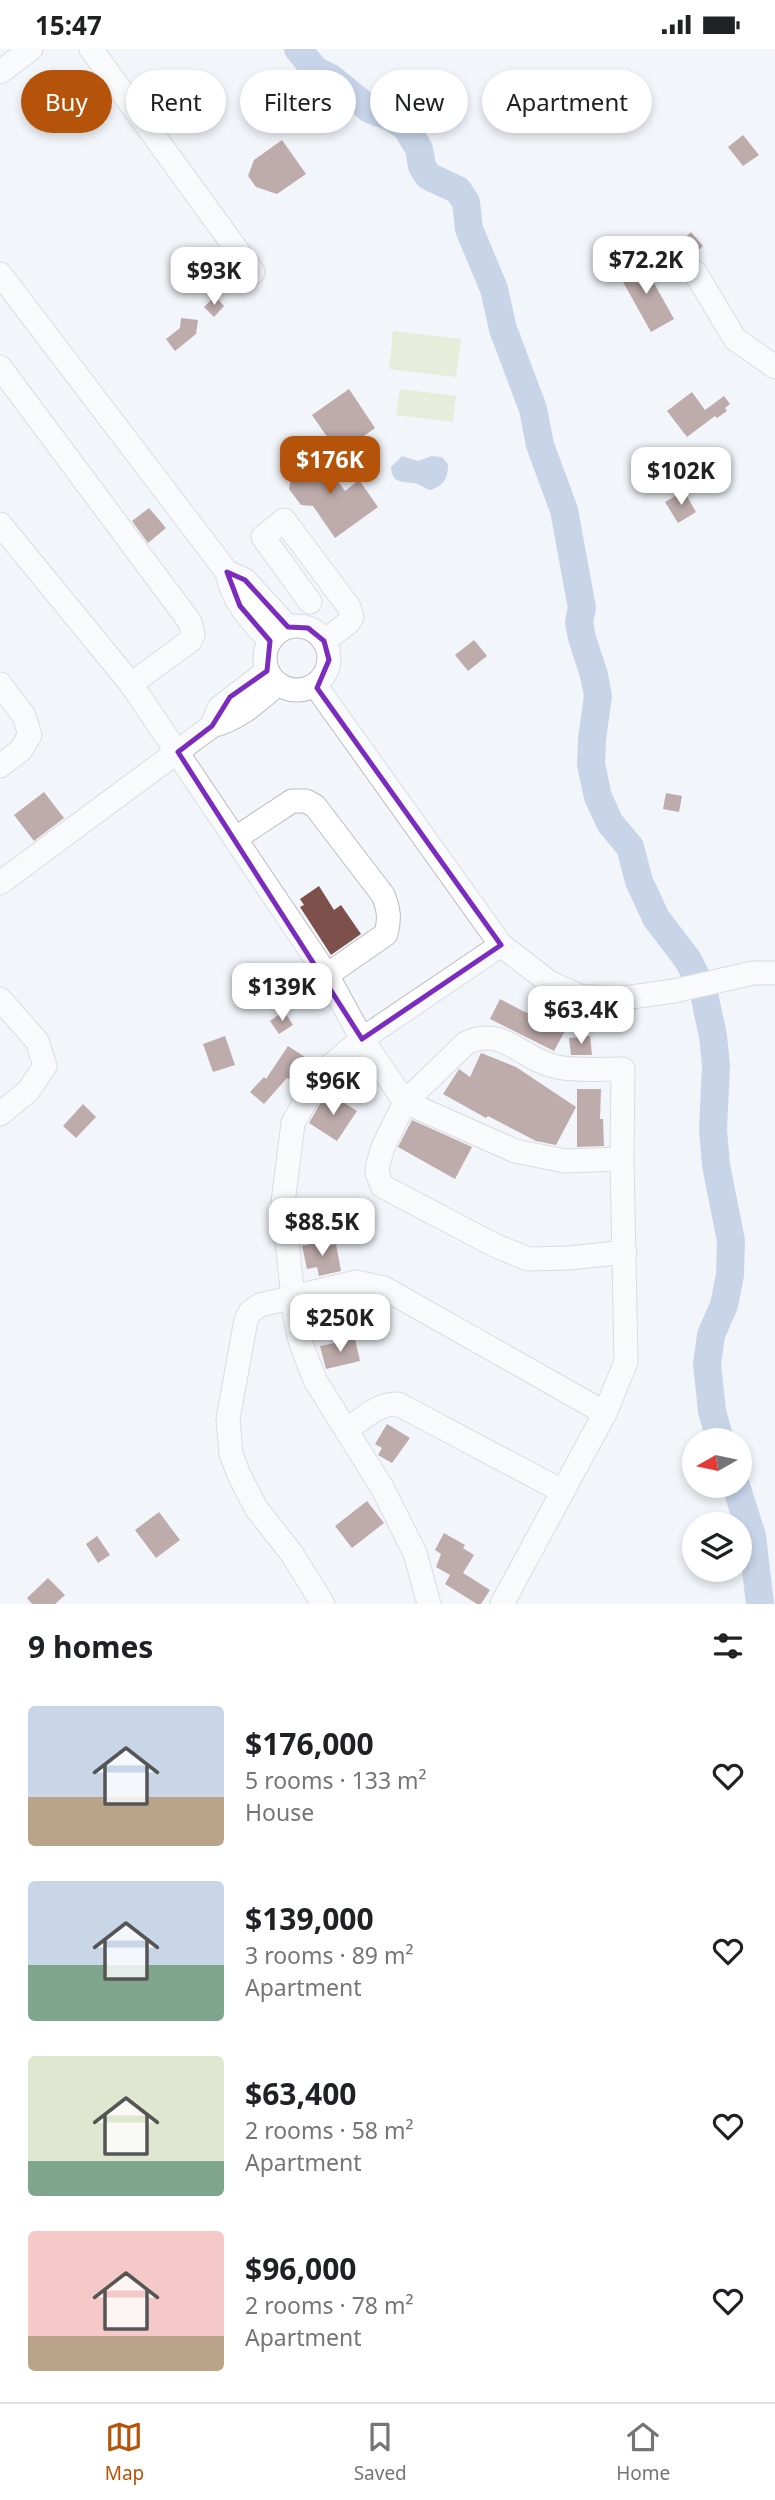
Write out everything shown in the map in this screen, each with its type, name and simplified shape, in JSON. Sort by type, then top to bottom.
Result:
[{"type":"street","points":[[0,72],[30,49]]},
{"type":"street","points":[[91,49],[253,272]]},
{"type":"street","points":[[695,272],[734,339],[775,367]]},
{"type":"street","points":[[0,274],[227,572],[230,589],[240,606],[270,641]]},
{"type":"street","points":[[0,367],[192,627],[190,641],[131,684]]},
{"type":"street","points":[[310,602],[262,537],[284,520],[349,607],[352,617],[348,623],[324,641]]},
{"type":"street","points":[[2,529],[131,684],[327,975],[362,1039],[405,1102],[515,1150],[565,1161],[622,1160]]},
{"type":"street","points":[[295,581],[317,565]]},
{"type":"street","points":[[227,572],[246,580],[288,627]]},
{"type":"street","points":[[288,627],[308,628],[324,641],[329,660],[327,670],[315,685],[296,691],[272,678],[265,650],[281,630],[288,627]]},
{"type":"street","points":[[0,883],[212,726],[219,708],[272,678]]},
{"type":"street","points":[[0,684],[24,716],[30,735],[28,743],[0,767]]},
{"type":"street","points":[[315,685],[501,945],[548,982],[579,996],[617,999],[764,973]]},
{"type":"street","points":[[236,838],[292,801],[306,801],[315,806],[383,895],[389,908],[386,934],[327,975]]},
{"type":"street","points":[[429,1604],[415,1553],[383,1489],[315,1380],[301,1344],[282,1203],[293,1123],[321,1074],[362,1039],[501,945]]},
{"type":"street","points":[[0,1114],[28,1091],[45,1066],[37,1041],[1,1003]]},
{"type":"street","points":[[502,1604],[605,1413],[626,1362],[625,1252],[622,1160],[623,1069],[556,1067],[498,1038],[477,1037],[466,1043],[405,1102],[383,1147],[378,1164],[377,1172],[382,1186],[494,1245],[528,1259],[625,1252]]},
{"type":"street","points":[[323,1604],[292,1555],[256,1508],[239,1475],[232,1454],[228,1419],[246,1321],[250,1312],[260,1305],[356,1282],[384,1287],[605,1413]]},
{"type":"street","points":[[348,1429],[379,1407],[398,1404],[562,1491]]},
{"type":"highlighted area","points":[[227,572],[245,580],[288,627],[308,628],[324,641],[329,660],[317,688],[501,945],[362,1039],[178,752],[212,726],[230,697],[267,671],[270,641],[240,606]]},
{"type":"green space","points":[[393,331],[461,339],[456,377],[389,369]]},
{"type":"green space","points":[[400,389],[456,396],[453,422],[396,415]]},
{"type":"water","points":[[402,456],[418,461],[432,456],[442,457],[448,464],[444,481],[431,490],[395,479],[391,467]]},
{"type":"building","points":[[743,135],[759,155],[743,166],[728,147]]},
{"type":"building","points":[[282,140],[306,174],[277,194],[256,187],[248,176],[254,160]]},
{"type":"building","points":[[691,232],[703,246],[689,259],[677,245]]},
{"type":"building","points":[[641,260],[674,319],[651,332],[618,273]]},
{"type":"building","points":[[215,296],[224,306],[214,317],[204,307]]},
{"type":"building","points":[[181,318],[198,320],[196,334],[175,351],[166,339],[180,328]]},
{"type":"building","points":[[349,389],[375,428],[339,454],[312,415]]},
{"type":"building","points":[[692,392],[705,410],[724,396],[730,404],[725,408],[727,411],[717,418],[715,416],[687,437],[667,411]]},
{"type":"building","points":[[310,458],[325,464],[345,491],[359,480],[378,507],[335,538],[313,506],[301,505],[289,489],[292,471]]},
{"type":"building","points":[[684,491],[696,512],[678,523],[665,502]]},
{"type":"building","points":[[149,508],[166,528],[148,543],[132,521]]},
{"type":"building","points":[[474,640],[487,656],[468,671],[455,655]]},
{"type":"building","points":[[44,792],[64,818],[34,841],[14,815]]},
{"type":"building","points":[[666,793],[682,796],[679,812],[663,809]]},
{"type":"building","points":[[319,886],[334,910],[341,905],[361,934],[331,955],[300,907],[304,905],[300,899]]},
{"type":"building","points":[[500,999],[527,1013],[530,1008],[565,1031],[554,1051],[490,1019]]},
{"type":"building","points":[[284,1011],[293,1025],[279,1034],[270,1021]]},
{"type":"building","points":[[225,1036],[235,1065],[213,1072],[203,1044]]},
{"type":"building","points":[[590,1036],[592,1055],[571,1055],[569,1038]]},
{"type":"building","points":[[288,1046],[305,1057],[291,1080],[287,1078],[264,1104],[250,1092],[264,1077],[266,1079]]},
{"type":"building","points":[[481,1053],[516,1067],[576,1107],[556,1145],[536,1141],[443,1094],[459,1069],[470,1077]]},
{"type":"building","points":[[577,1089],[601,1089],[600,1119],[603,1119],[604,1146],[577,1147]]},
{"type":"building","points":[[327,1092],[357,1111],[337,1141],[309,1123]]},
{"type":"building","points":[[83,1104],[96,1117],[76,1138],[63,1126]]},
{"type":"building","points":[[412,1120],[472,1147],[455,1179],[398,1147]]},
{"type":"building","points":[[319,1242],[320,1247],[336,1244],[341,1271],[319,1276],[317,1267],[307,1269],[302,1246]]},
{"type":"building","points":[[355,1339],[360,1361],[326,1369],[320,1346]]},
{"type":"building","points":[[387,1424],[410,1438],[392,1463],[378,1455],[382,1448],[375,1444]]},
{"type":"building","points":[[367,1501],[384,1523],[352,1548],[335,1526]]},
{"type":"building","points":[[159,1512],[180,1540],[156,1558],[135,1530]]},
{"type":"building","points":[[444,1533],[465,1545],[463,1548],[474,1555],[463,1573],[490,1590],[481,1604],[445,1584],[450,1575],[436,1567],[441,1554],[435,1550]]},
{"type":"building","points":[[97,1536],[110,1555],[98,1563],[86,1544]]},
{"type":"building","points":[[48,1578],[65,1595],[55,1604],[32,1604],[27,1598]]},
{"type":"waterway","points":[[298,49],[316,71],[331,78],[369,109],[406,127],[419,149],[422,166],[428,176],[458,190],[466,202],[469,229],[494,289],[503,329],[533,409],[540,445],[564,510],[582,608],[579,622],[598,696],[591,764],[598,797],[610,823],[630,847],[639,881],[656,918],[688,960],[697,978],[704,994],[713,1036],[716,1066],[713,1130],[716,1165],[731,1241],[730,1275],[724,1305],[711,1335],[707,1364],[717,1428]]},
{"type":"waterway","points":[[740,1498],[752,1536],[760,1604]]}]
